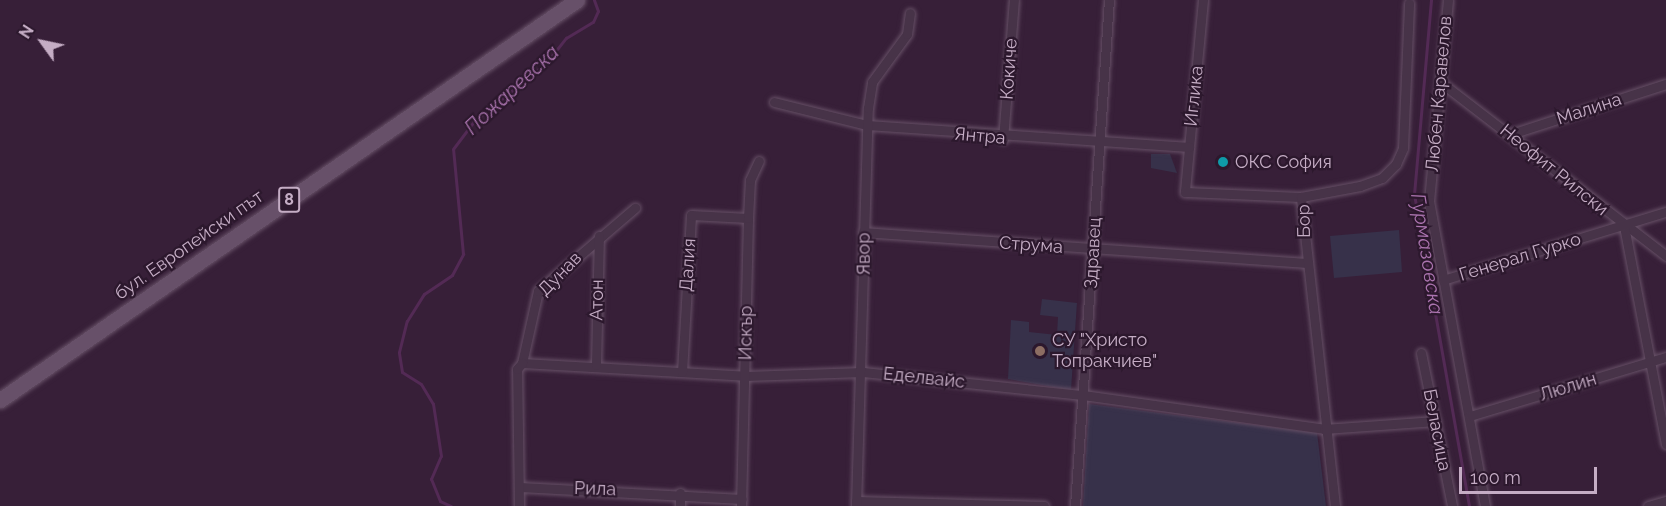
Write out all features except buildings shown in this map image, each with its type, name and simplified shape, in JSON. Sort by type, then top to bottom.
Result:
[{"type":"main road","name":"бул. Европейски път","points":[[0,400],[577,0]]},
{"type":"street","name":"Кокиче","points":[[1003,139],[1014,0]]},
{"type":"street","name":"Здравец","points":[[1075,506],[1109,0]]},
{"type":"street","name":"Иглика","points":[[1203,0],[1185,192],[1301,197]]},
{"type":"street","name":"Любен Каравелов","points":[[1448,0],[1443,84],[1429,201],[1485,506]]},
{"type":"street","name":"Бор","points":[[1335,506],[1324,429],[1301,197],[1360,186],[1382,178],[1396,164],[1403,148],[1409,3]]},
{"type":"street","name":"Явор","points":[[856,503],[864,372],[867,125],[872,82],[907,34],[910,13]]},
{"type":"street","name":"Неофит Рилски","points":[[1443,84],[1511,134],[1624,226],[1666,256]]},
{"type":"street","name":"Малина","points":[[1511,134],[1666,84]]},
{"type":"street","name":"Янтра","points":[[774,102],[867,125],[1003,139],[1099,140],[1189,147]]},
{"type":"street","name":"Искър","points":[[741,502],[750,180],[759,161]]},
{"type":"street","name":"Дунав","points":[[519,506],[517,369],[522,363],[538,291],[599,236],[635,208]]},
{"type":"street","name":"Генерал Гурко","points":[[1443,280],[1666,212]]},
{"type":"street","name":"Далия","points":[[682,372],[691,215],[748,218]]},
{"type":"street","points":[[1624,226],[1666,444]]},
{"type":"street","name":"Струма","points":[[864,232],[1306,263]]},
{"type":"street","name":"Атон","points":[[596,365],[599,236]]},
{"type":"street","name":"Беласица","points":[[1421,353],[1452,506]]},
{"type":"street","name":"Люлин","points":[[1470,416],[1666,357]]},
{"type":"street","name":"Еделвайс","points":[[522,363],[596,365],[745,376],[864,372],[1083,395],[1324,429],[1436,421]]},
{"type":"street","name":"Рила","points":[[520,487],[680,493],[741,502]]},
{"type":"street","points":[[680,493],[680,506]]},
{"type":"street","points":[[1648,506],[1666,501]]},
{"type":"street","points":[[856,503],[1044,506]]},
{"type":"shaded area","points":[[1151,154],[1170,154],[1177,173],[1151,168]]},
{"type":"shaded area","points":[[1399,230],[1402,272],[1334,278],[1330,236]]},
{"type":"shaded area","points":[[1042,299],[1077,303],[1071,390],[1008,379],[1011,320],[1029,322],[1029,332],[1057,335],[1058,317],[1040,315]]},
{"type":"shaded area","points":[[1089,404],[1317,433],[1326,506],[1083,506]]},
{"type":"waterway","name":"Пожаревска","points":[[451,506],[440,501],[431,479],[441,456],[433,404],[421,384],[402,372],[399,352],[407,321],[424,294],[452,275],[463,254],[453,149],[473,122],[547,62],[566,38],[593,22],[598,11],[594,0]]},
{"type":"waterway","name":"Гурмазовска","points":[[1431,0],[1414,194],[1469,506]]},
{"type":"place","name":"ОКС София","points":[[1223,162]]},
{"type":"place","name":"СУ \"Христо Топракчиев\"","points":[[1040,351]]}]
